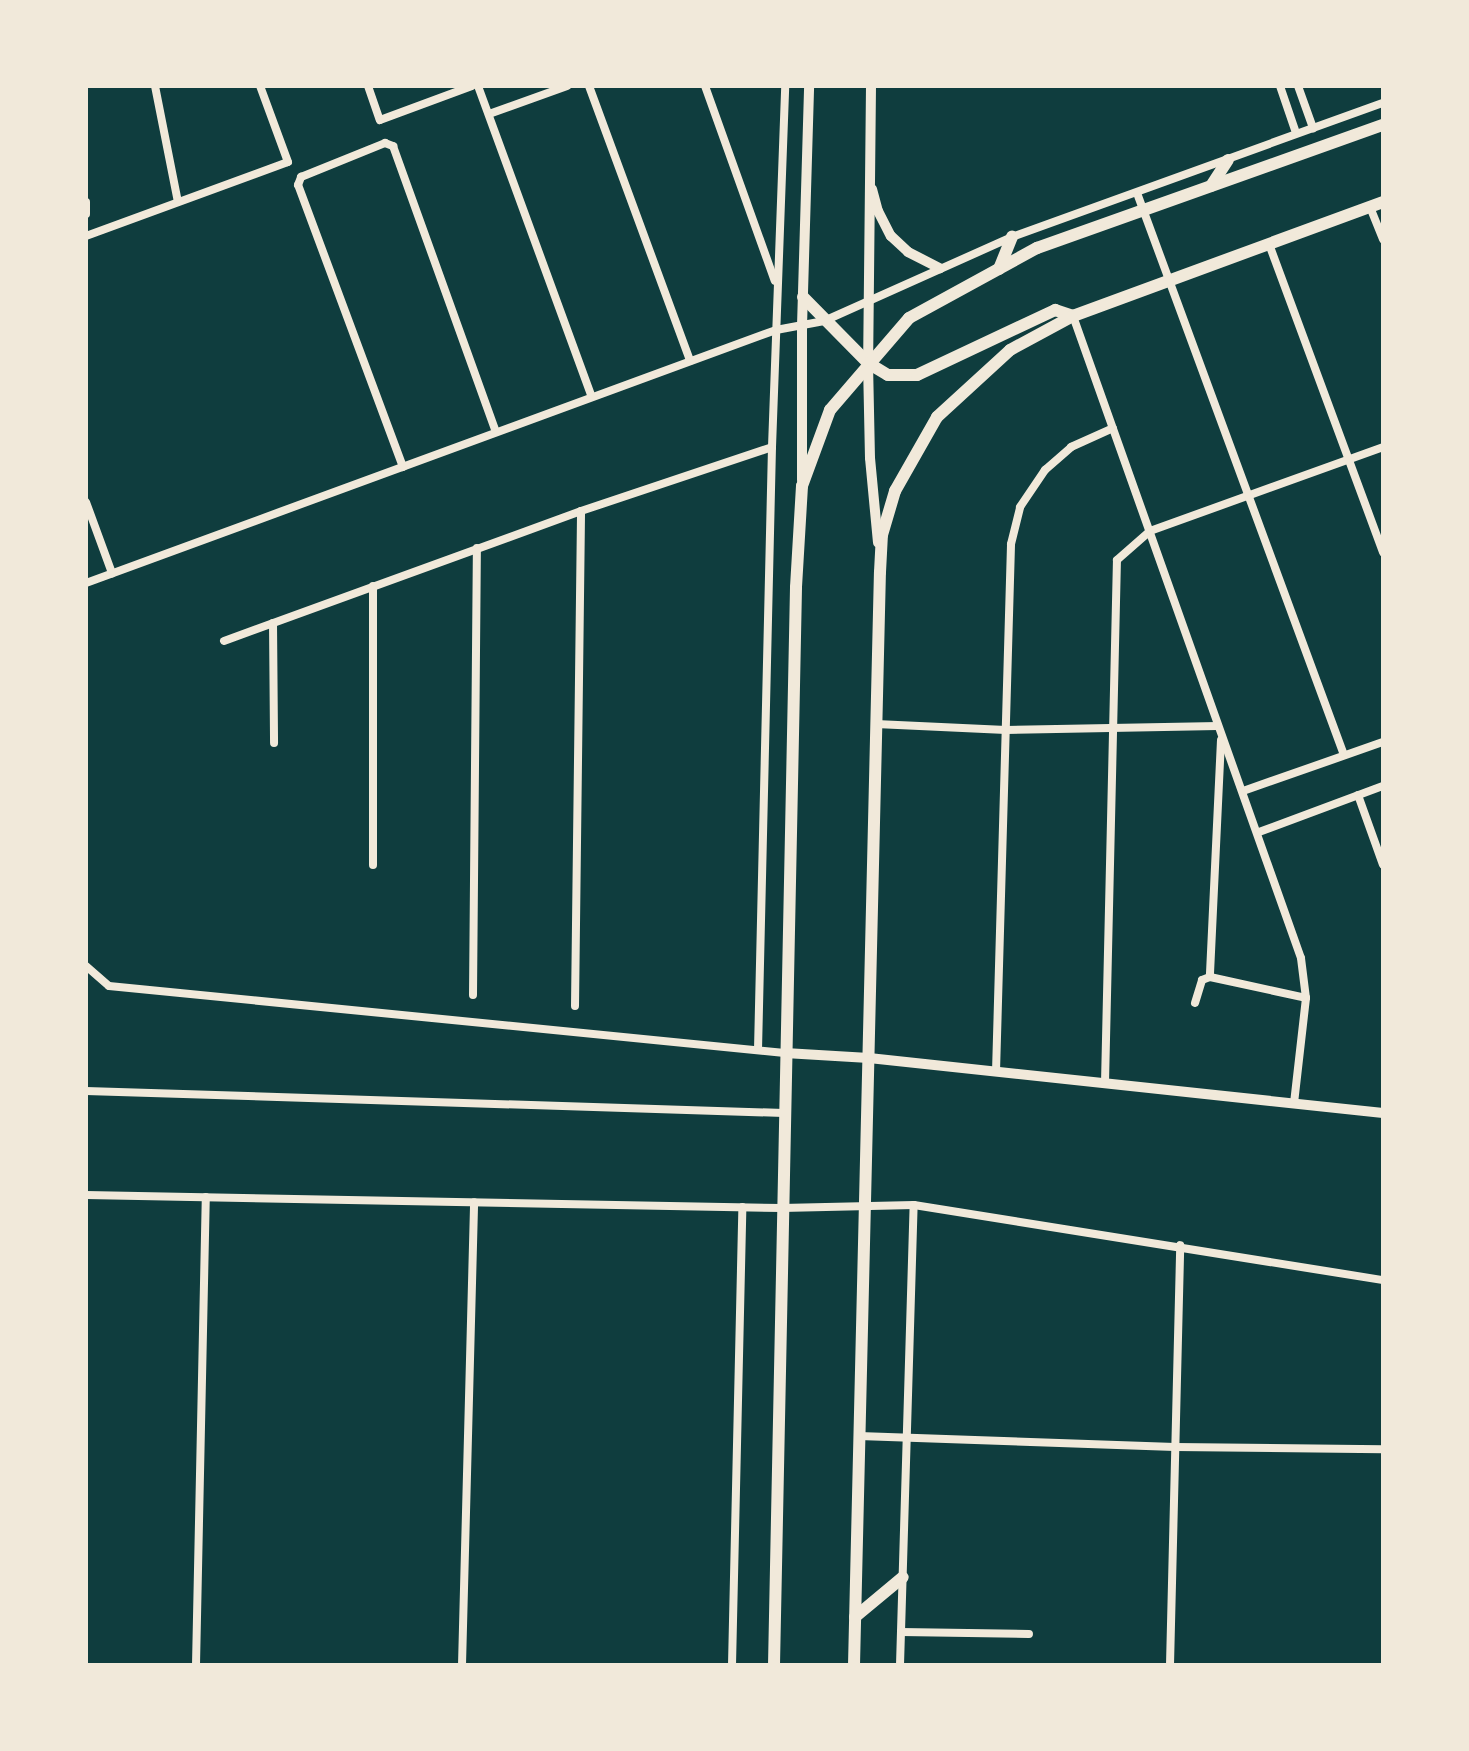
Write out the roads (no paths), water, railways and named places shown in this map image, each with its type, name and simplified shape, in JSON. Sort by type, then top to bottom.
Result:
[{"type":"main road","points":[[774,1665],[796,587],[802,486],[830,410],[909,318],[1037,248],[1383,125]]},
{"type":"main road","points":[[1211,186],[1228,160]]},
{"type":"main road","points":[[854,1665],[880,572],[882,535],[895,491],[937,417],[1010,350],[1073,316],[1377,204]]},
{"type":"main road","points":[[999,269],[1012,237]]},
{"type":"main road","points":[[803,297],[868,363],[888,375],[917,375],[1055,310],[1073,316]]},
{"type":"main road","points":[[855,1617],[903,1577]]},
{"type":"street","points":[[155,86],[178,202]]},
{"type":"street","points":[[86,236],[288,162],[260,86]]},
{"type":"street","points":[[368,86],[380,120],[475,86],[489,114],[592,397]]},
{"type":"street","points":[[489,114],[567,86]]},
{"type":"street","points":[[589,86],[690,361]]},
{"type":"street","points":[[705,86],[778,287]]},
{"type":"street","points":[[758,1050],[772,447],[785,86]]},
{"type":"street","points":[[802,486],[802,326],[809,86]]},
{"type":"street","points":[[871,86],[868,363],[870,458],[880,572]]},
{"type":"street","points":[[1280,86],[1296,133]]},
{"type":"street","points":[[1298,86],[1313,128]]},
{"type":"street","points":[[86,583],[776,330],[824,321],[1012,237],[1383,103]]},
{"type":"street","points":[[403,467],[298,185],[301,177],[385,143],[393,146],[496,432]]},
{"type":"street","points":[[869,176],[878,211],[891,236],[908,252],[940,268]]},
{"type":"street","points":[[1137,193],[1246,496],[1344,755]]},
{"type":"street","points":[[86,202],[86,214]]},
{"type":"street","points":[[1377,204],[1383,240]]},
{"type":"street","points":[[1269,244],[1383,553]]},
{"type":"street","points":[[1073,316],[1220,731],[1259,832],[1301,958],[1306,998],[1294,1103]]},
{"type":"street","points":[[996,1072],[1011,544],[1020,507],[1045,470],[1071,447],[1113,428]]},
{"type":"street","points":[[224,641],[581,511],[772,447]]},
{"type":"street","points":[[1105,1083],[1117,560],[1150,531],[1383,447]]},
{"type":"street","points":[[86,502],[112,573]]},
{"type":"street","points":[[575,1006],[581,511]]},
{"type":"street","points":[[473,995],[477,548]]},
{"type":"street","points":[[373,586],[373,865]]},
{"type":"street","points":[[273,623],[274,743]]},
{"type":"street","points":[[876,724],[1006,730],[1220,731]]},
{"type":"street","points":[[1210,977],[1220,731]]},
{"type":"street","points":[[1243,791],[1383,742]]},
{"type":"street","points":[[1259,832],[1383,786]]},
{"type":"street","points":[[1358,795],[1383,865]]},
{"type":"street","points":[[86,966],[109,986],[785,1053],[869,1058],[1383,1113]]},
{"type":"street","points":[[1195,1003],[1202,980],[1210,977],[1306,998]]},
{"type":"street","points":[[86,1091],[784,1113]]},
{"type":"street","points":[[86,1195],[782,1208],[864,1203],[914,1205],[1180,1245],[1383,1280]]},
{"type":"street","points":[[196,1665],[206,1197]]},
{"type":"street","points":[[462,1665],[474,1202]]},
{"type":"street","points":[[900,1665],[914,1205]]},
{"type":"street","points":[[732,1665],[742,1207]]},
{"type":"street","points":[[1170,1665],[1180,1245]]},
{"type":"street","points":[[859,1436],[1175,1447],[1383,1449]]},
{"type":"street","points":[[901,1632],[1029,1634]]}]
